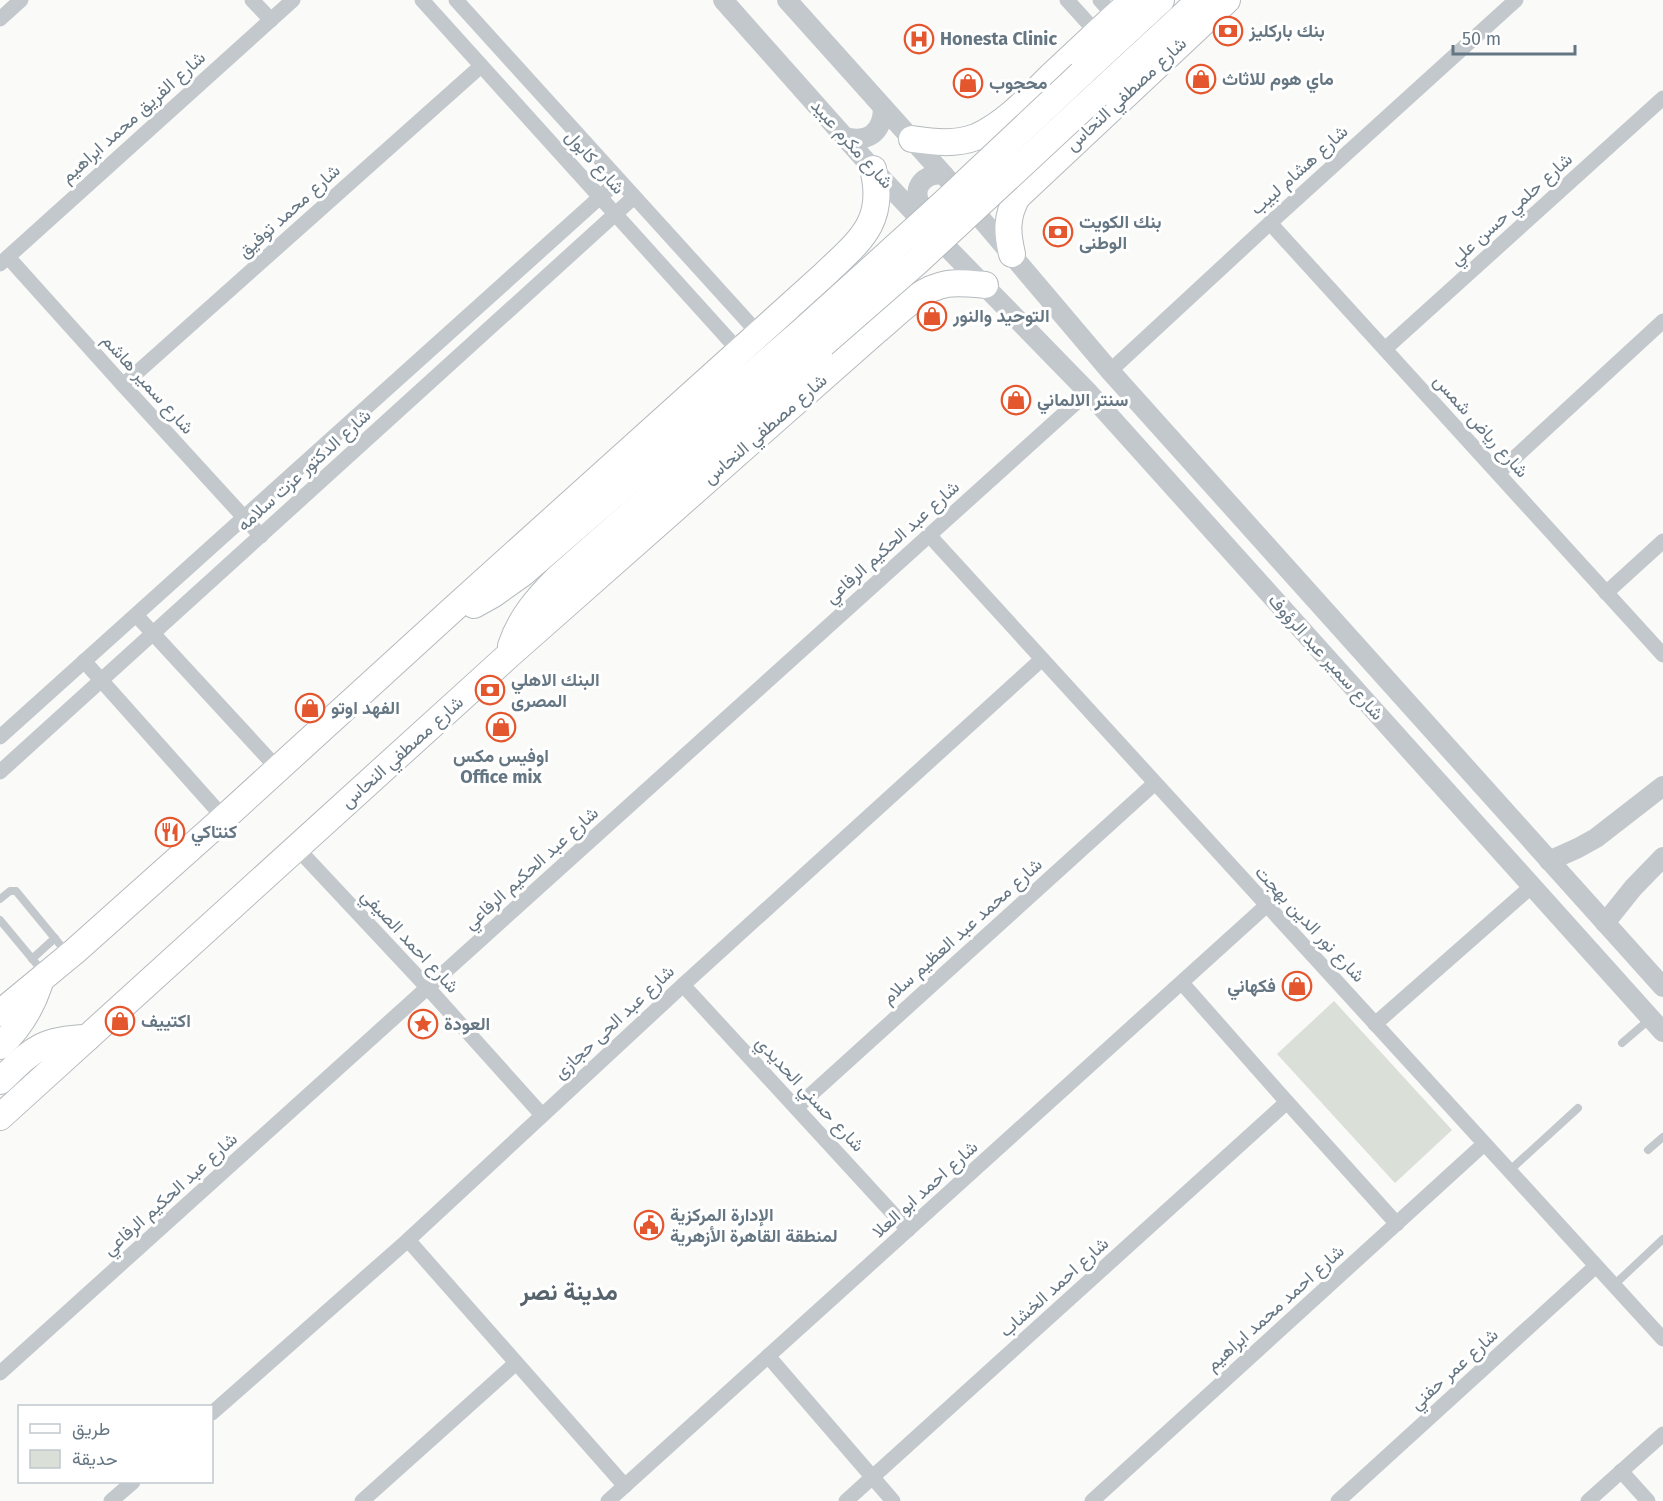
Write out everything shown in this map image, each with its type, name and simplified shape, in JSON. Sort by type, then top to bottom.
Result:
[{"type":"main road","points":[[450,611],[475,605],[492,596],[532,565],[876,265],[1161,0]]},
{"type":"main road","points":[[509,655],[517,629],[558,578],[917,262],[1200,0]]},
{"type":"main road","name":"شارع مصطفي النحاس","points":[[1012,254],[1007,228],[1012,206],[1017,197],[1227,0]]},
{"type":"main road","points":[[912,139],[947,142],[974,137],[993,127],[1021,105],[1111,12]]},
{"type":"main road","points":[[1021,105],[1020,121],[1031,143],[1044,152],[1060,156]]},
{"type":"main road","points":[[0,1013],[36,969],[224,818],[450,611],[823,276],[864,236],[870,225],[877,192],[873,169]]},
{"type":"main road","points":[[823,276],[834,274],[845,276],[855,280],[863,287],[870,296],[873,306],[876,332]]},
{"type":"main road","name":"شارع مصطفي النحاس","points":[[0,1117],[509,655],[922,293],[947,284],[985,285]]},
{"type":"main road","points":[[0,1046],[22,1021],[33,1001],[36,969]]},
{"type":"main road","points":[[0,1081],[37,1048],[59,1040],[87,1038]]},
{"type":"street","points":[[0,19],[21,0]]},
{"type":"street","points":[[252,0],[271,20]]},
{"type":"street","name":"شارع الفريق محمد ابراهيم","points":[[4,260],[293,0]]},
{"type":"street","name":"شارع كابول","points":[[422,0],[739,351]]},
{"type":"street","name":"شارع كابول","points":[[456,0],[758,333]]},
{"type":"street","name":"شارع مكرم عبيد","points":[[723,0],[873,169],[934,235],[985,285]]},
{"type":"street","points":[[787,0],[1012,254]]},
{"type":"street","points":[[1066,0],[1111,12]]},
{"type":"street","name":"شارع هشام لبيب","points":[[1110,371],[1516,0]]},
{"type":"street","name":"شارع محمد توفيق","points":[[123,385],[482,66]]},
{"type":"street","name":"شارع حلمي حسن علي","points":[[1385,349],[1663,98]]},
{"type":"street","points":[[844,136],[856,140],[867,138],[877,131],[883,120],[883,109]]},
{"type":"street","points":[[934,235],[936,224],[920,202],[918,189],[925,178],[931,175],[944,175]]},
{"type":"street","name":"شارع الدكتور عزت سلامه","points":[[0,737],[619,180]]},
{"type":"street","name":"شارع الدكتور عزت سلامه","points":[[0,772],[634,197]]},
{"type":"street","name":"شارع رياض شمس","points":[[1270,223],[1663,656]]},
{"type":"street","name":"شارع سمير عبد الرؤوف","points":[[1012,254],[1110,371],[1663,987]]},
{"type":"street","name":"شارع سمير هاشم","points":[[4,260],[123,385],[261,536]]},
{"type":"street","name":"شارع سمير عبد الرؤوف","points":[[985,285],[1088,392],[1657,1025]]},
{"type":"street","points":[[1498,473],[1663,321]]},
{"type":"street","name":"شارع عبد الحكيم الرفاعي","points":[[0,1373],[1088,392]]},
{"type":"street","name":"شارع نور الدين بهجت","points":[[928,535],[1663,1339]]},
{"type":"street","points":[[1606,593],[1663,541]]},
{"type":"street","points":[[136,615],[278,769]]},
{"type":"street","name":"شارع عبد الحى حجازى","points":[[213,1412],[408,1240],[683,985],[1042,659]]},
{"type":"street","points":[[84,661],[224,818]]},
{"type":"street","name":"شارع محمد عبد العظيم سلام","points":[[796,1108],[1155,783]]},
{"type":"street","points":[[1549,861],[1596,838],[1663,786]]},
{"type":"street","name":"شارع احمد الصيفي","points":[[296,847],[428,988],[542,1115]]},
{"type":"street","points":[[1605,923],[1633,888],[1663,857]]},
{"type":"street","points":[[1375,1024],[1532,886]]},
{"type":"street","name":"شارع احمد ابو العلا","points":[[608,1501],[1267,905]]},
{"type":"street","points":[[1182,983],[1397,1224]]},
{"type":"street","name":"شارع حسني الحديدي","points":[[683,985],[908,1230]]},
{"type":"street","name":"شارع احمد الخشاب","points":[[846,1501],[1287,1102]]},
{"type":"street","name":"شارع احمد محمد ابراهيم","points":[[1092,1501],[1484,1144]]},
{"type":"street","points":[[408,1240],[625,1486]]},
{"type":"street","name":"شارع عمر حفني","points":[[1338,1501],[1596,1266]]},
{"type":"street","points":[[768,1356],[893,1501]]},
{"type":"street","points":[[362,1501],[516,1362]]},
{"type":"street","points":[[1588,1501],[1663,1434]]},
{"type":"street","points":[[1621,1471],[1648,1501]]},
{"type":"street","points":[[111,1501],[133,1483]]},
{"type":"lane","points":[[0,899],[10,891],[16,891],[39,924],[65,944]]},
{"type":"lane","points":[[0,920],[20,940],[36,969]]},
{"type":"lane","points":[[1622,1043],[1657,1025]]},
{"type":"lane","points":[[1509,1171],[1578,1108]]},
{"type":"lane","points":[[1648,1150],[1663,1137]]},
{"type":"lane","points":[[1614,1285],[1663,1239]]},
{"type":"green space","points":[[1334,1001],[1452,1130],[1395,1183],[1277,1054]]},
{"type":"place","name":"بنك باركليز","points":[[1228,31]]},
{"type":"place","name":"Honesta Clinic","points":[[919,39]]},
{"type":"place","name":"ماي هوم للاثاث","points":[[1201,79]]},
{"type":"place","name":"محجوب","points":[[968,83]]},
{"type":"place","name":"بنك الكويت الوطنى","points":[[1058,232]]},
{"type":"place","name":"التوحيد والنور","points":[[932,316]]},
{"type":"place","name":"سنتر الالماني","points":[[1016,400]]},
{"type":"place","name":"البنك الاهلي المصرى","points":[[490,690]]},
{"type":"place","name":"الفهد اوتو","points":[[310,708]]},
{"type":"place","name":"اوفيس مكس Office mix","points":[[501,727]]},
{"type":"place","name":"كنتاكي","points":[[170,832]]},
{"type":"place","name":"فكهاني","points":[[1297,986]]},
{"type":"place","name":"اكتييف","points":[[120,1021]]},
{"type":"place","name":"العودة","points":[[423,1024]]},
{"type":"place","name":"الإدارة المركزية لمنطقة القاهرة الأزهرية","points":[[649,1225]]},
{"type":"district","name":"مدينة نصر","points":[[569,1292]]}]
